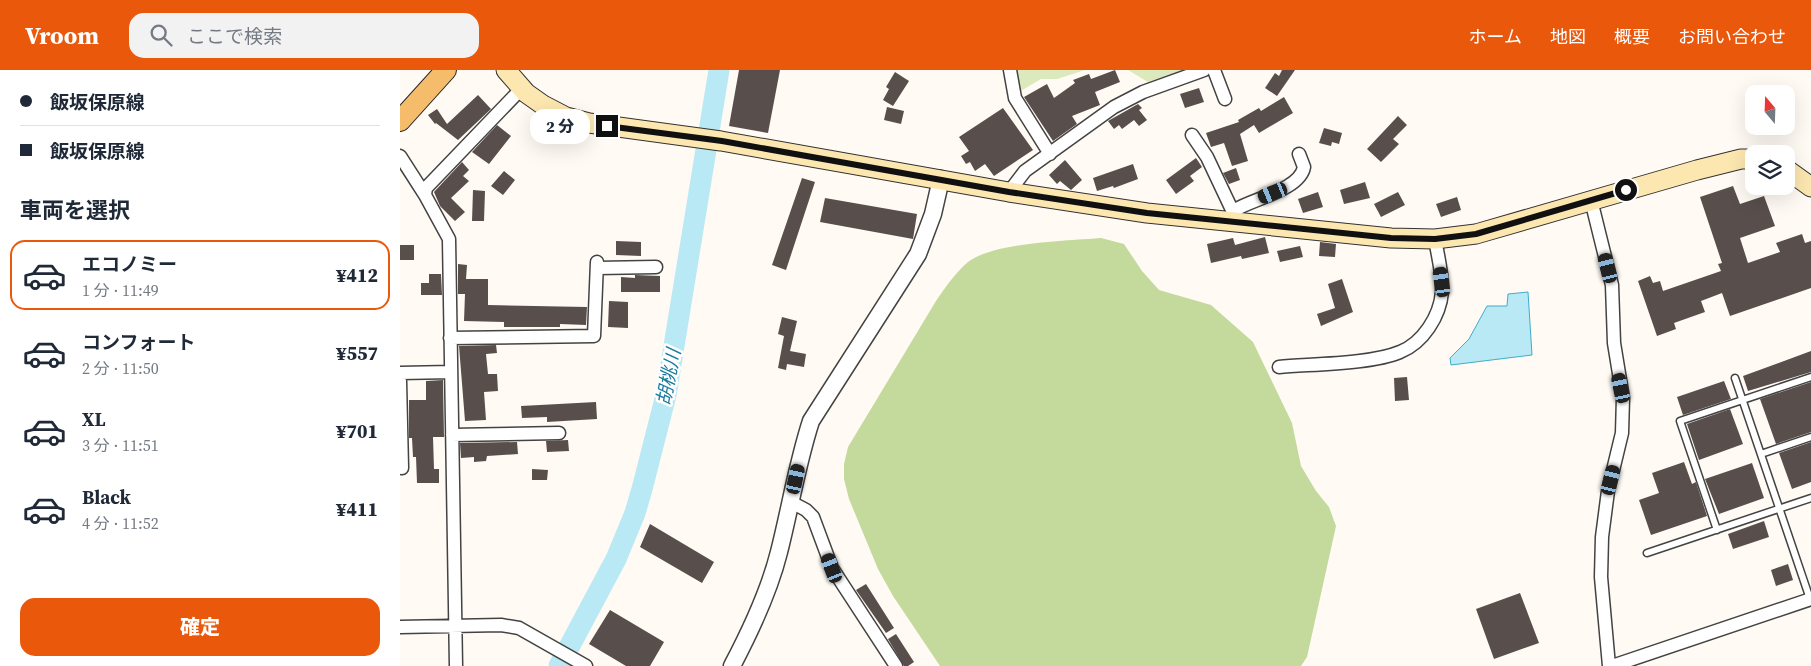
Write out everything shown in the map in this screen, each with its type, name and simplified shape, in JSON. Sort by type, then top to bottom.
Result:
[{"type":"main road","points":[[400,121],[446,70]]},
{"type":"main road","points":[[506,70],[522,88],[549,109],[577,121],[722,141],[1009,192],[1147,213],[1231,217],[1391,238],[1435,239],[1476,234],[1697,170],[1745,160]]},
{"type":"main road","points":[[1795,175],[1811,187]]},
{"type":"street","points":[[1010,70],[1015,98],[1050,154]]},
{"type":"street","points":[[1009,192],[1025,171],[1128,98],[1204,70]]},
{"type":"street","points":[[1214,70],[1225,99]]},
{"type":"street","points":[[425,195],[426,188],[522,88]]},
{"type":"street","points":[[1192,135],[1207,157],[1231,217],[1242,205],[1281,189],[1299,177],[1304,166],[1299,154]]},
{"type":"street","points":[[400,156],[425,195],[449,239],[456,666]]},
{"type":"street","points":[[732,666],[747,638],[775,567],[802,446],[811,422],[918,254],[933,214],[941,179]]},
{"type":"street","points":[[1591,200],[1612,284],[1614,343],[1623,398],[1622,433],[1608,491],[1602,537],[1601,577],[1610,666],[1810,599]]},
{"type":"street","points":[[1279,366],[1380,357],[1400,352],[1416,342],[1433,320],[1442,294],[1442,282],[1435,239]]},
{"type":"street","points":[[450,338],[594,336],[597,265],[656,268]]},
{"type":"street","points":[[400,373],[451,372]]},
{"type":"street","points":[[400,380],[402,468]]},
{"type":"street","points":[[452,436],[559,433]]},
{"type":"street","points":[[791,502],[806,510],[812,517],[832,568],[896,666]]},
{"type":"street","points":[[400,626],[501,625],[519,628],[586,666]]},
{"type":"lane","points":[[1717,530],[1680,421],[1811,377]]},
{"type":"lane","points":[[1735,378],[1810,599]]},
{"type":"lane","points":[[1761,454],[1811,438]]},
{"type":"lane","points":[[1647,554],[1811,498]]},
{"type":"green space","points":[[1015,70],[1085,70],[1057,79],[1041,79],[1019,92]]},
{"type":"green space","points":[[1128,70],[1182,70],[1148,82]]},
{"type":"green space","points":[[1101,238],[1124,244],[1142,271],[1159,290],[1211,305],[1253,342],[1292,423],[1301,466],[1316,491],[1329,507],[1336,526],[1307,657],[1301,666],[940,666],[893,596],[878,569],[849,499],[844,479],[844,464],[848,447],[936,301],[959,271],[968,262],[980,255],[1013,246]]},
{"type":"water","points":[[1528,292],[1532,355],[1451,365],[1450,358],[1469,339],[1487,306],[1507,306],[1508,294]]},
{"type":"building","points":[[739,70],[780,70],[768,133],[729,126]]},
{"type":"building","points":[[1115,70],[1120,82],[1095,92],[1100,105],[1072,116],[1077,124],[1053,141],[1024,97],[1047,84],[1054,98],[1075,83],[1073,80],[1089,74],[1091,79]]},
{"type":"building","points":[[1282,70],[1295,70],[1277,96],[1265,88],[1275,73],[1279,76]]},
{"type":"building","points":[[895,72],[909,81],[893,106],[883,100],[889,89],[886,87]]},
{"type":"building","points":[[1199,88],[1204,102],[1185,108],[1180,94]]},
{"type":"building","points":[[478,95],[491,109],[458,140],[435,124],[428,115],[437,109],[447,124]]},
{"type":"building","points":[[1284,97],[1293,113],[1259,133],[1254,125],[1240,134],[1248,161],[1232,166],[1224,143],[1211,147],[1206,133],[1239,122],[1238,120],[1259,108],[1261,111]]},
{"type":"building","points":[[1138,104],[1142,108],[1139,110],[1147,120],[1139,126],[1134,120],[1122,129],[1119,125],[1114,129],[1108,121]]},
{"type":"building","points":[[887,107],[904,111],[901,124],[884,120]]},
{"type":"building","points":[[1003,108],[1033,150],[994,176],[985,164],[975,171],[970,162],[966,164],[961,156],[969,151],[959,137]]},
{"type":"building","points":[[1398,116],[1407,125],[1393,139],[1399,144],[1381,162],[1367,149]]},
{"type":"building","points":[[497,125],[511,136],[489,164],[472,152]]},
{"type":"building","points":[[1324,128],[1342,133],[1339,144],[1332,142],[1331,146],[1319,143]]},
{"type":"building","points":[[1196,158],[1202,167],[1190,176],[1194,181],[1176,194],[1166,180]]},
{"type":"building","points":[[1065,160],[1082,180],[1071,190],[1060,181],[1057,184],[1049,175]]},
{"type":"building","points":[[462,162],[469,170],[463,176],[469,181],[451,198],[465,212],[455,221],[440,206],[434,192]]},
{"type":"building","points":[[1133,164],[1138,179],[1114,188],[1113,186],[1097,191],[1093,178]]},
{"type":"building","points":[[1236,168],[1240,180],[1229,184],[1223,173]]},
{"type":"building","points":[[504,171],[515,180],[503,195],[491,186]]},
{"type":"building","points":[[802,178],[815,182],[786,270],[772,265]]},
{"type":"building","points":[[1365,182],[1370,198],[1344,204],[1340,190]]},
{"type":"building","points":[[1733,186],[1740,204],[1764,196],[1775,226],[1740,238],[1748,263],[1780,252],[1776,243],[1802,234],[1805,243],[1811,241],[1811,288],[1730,316],[1722,293],[1701,301],[1705,312],[1674,323],[1676,329],[1657,336],[1638,281],[1650,276],[1653,283],[1660,281],[1663,291],[1721,271],[1718,264],[1722,263],[1700,197]]},
{"type":"building","points":[[473,190],[485,191],[484,221],[472,221]]},
{"type":"building","points":[[1318,192],[1323,207],[1303,213],[1298,199]]},
{"type":"building","points":[[1398,192],[1405,205],[1381,217],[1374,204]]},
{"type":"building","points":[[1457,197],[1461,210],[1441,217],[1436,204]]},
{"type":"building","points":[[825,198],[917,214],[913,239],[820,222]]},
{"type":"building","points":[[1265,237],[1269,253],[1242,259],[1241,256],[1211,263],[1207,244],[1233,238],[1235,245]]},
{"type":"building","points":[[616,241],[641,242],[641,256],[616,255]]},
{"type":"building","points":[[1320,242],[1336,244],[1335,257],[1319,256]]},
{"type":"building","points":[[400,245],[414,245],[414,260],[400,260]]},
{"type":"building","points":[[1300,246],[1303,257],[1280,262],[1277,251]]},
{"type":"building","points":[[458,264],[467,265],[466,279],[488,279],[488,305],[587,307],[586,325],[560,324],[560,327],[504,327],[504,322],[464,321],[465,294],[458,294]]},
{"type":"building","points":[[429,274],[441,274],[442,295],[421,295],[421,283],[429,283]]},
{"type":"building","points":[[635,275],[660,276],[660,292],[621,292],[621,277],[635,278]]},
{"type":"building","points":[[1342,279],[1353,312],[1321,326],[1317,314],[1335,308],[1328,284]]},
{"type":"building","points":[[609,301],[628,302],[628,328],[608,327]]},
{"type":"building","points":[[782,317],[797,321],[790,351],[806,354],[804,367],[787,364],[786,370],[778,368],[784,336],[778,334]]},
{"type":"building","points":[[496,345],[497,353],[486,354],[488,374],[497,374],[498,391],[484,392],[486,420],[465,421],[459,346]]},
{"type":"building","points":[[1811,351],[1811,372],[1748,391],[1743,376]]},
{"type":"building","points":[[1407,377],[1409,400],[1395,401],[1394,378]]},
{"type":"building","points":[[443,380],[444,437],[433,437],[434,469],[439,469],[439,483],[417,483],[416,457],[413,457],[412,438],[409,438],[409,400],[426,400],[426,381]]},
{"type":"building","points":[[1724,381],[1731,399],[1683,415],[1677,397]]},
{"type":"building","points":[[1811,382],[1811,432],[1776,444],[1760,399]]},
{"type":"building","points":[[596,402],[597,419],[547,422],[547,417],[522,418],[521,406]]},
{"type":"building","points":[[1730,409],[1743,444],[1699,460],[1687,424]]},
{"type":"building","points":[[568,440],[569,451],[547,452],[546,441]]},
{"type":"building","points":[[517,442],[518,454],[487,456],[486,461],[474,462],[474,457],[461,458],[460,443]]},
{"type":"building","points":[[1811,442],[1811,482],[1792,489],[1779,453]]},
{"type":"building","points":[[1684,462],[1692,484],[1696,482],[1707,516],[1651,535],[1639,500],[1659,493],[1652,473]]},
{"type":"building","points":[[1752,463],[1764,498],[1719,514],[1705,479]]},
{"type":"building","points":[[532,469],[548,470],[547,480],[532,480]]},
{"type":"building","points":[[1764,521],[1769,537],[1733,549],[1728,534]]},
{"type":"building","points":[[650,524],[714,562],[702,583],[640,547]]},
{"type":"building","points":[[1788,564],[1793,580],[1776,586],[1771,570]]},
{"type":"building","points":[[866,584],[894,628],[886,633],[856,590]]},
{"type":"building","points":[[1520,593],[1539,643],[1494,659],[1476,609]]},
{"type":"building","points":[[610,610],[664,642],[650,666],[626,666],[589,644]]},
{"type":"building","points":[[896,634],[914,662],[908,666],[904,666],[888,639]]},
{"type":"waterway","name":"胡桃川","points":[[559,666],[616,559],[635,513],[642,489],[666,395],[719,70]]},
{"type":"route","points":[[607,126],[722,141],[1009,192],[1147,213],[1391,238],[1435,239],[1476,234],[1626,190]]}]
